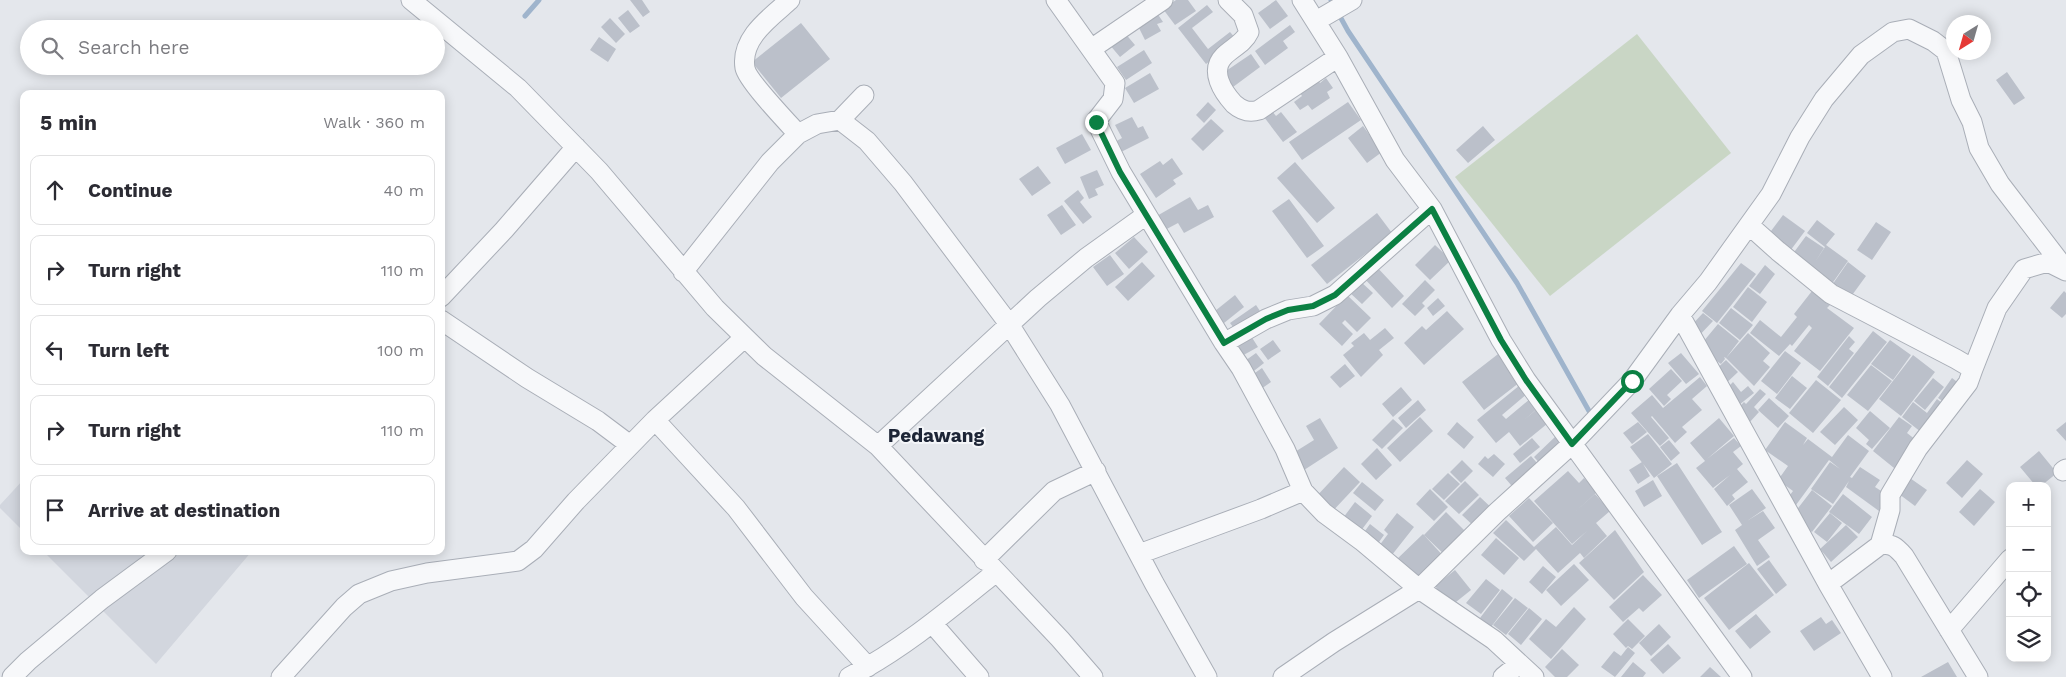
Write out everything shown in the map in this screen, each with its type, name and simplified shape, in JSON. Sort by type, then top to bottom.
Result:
[{"type":"street","points":[[411,0],[435,20]]},
{"type":"street","points":[[790,0],[764,22],[747,46],[745,69],[763,95],[798,134]]},
{"type":"street","points":[[1056,0],[1115,82],[1113,99],[1096,122],[1120,172],[1241,368],[1285,449],[1303,491],[1324,514],[1362,541],[1419,589],[1494,640],[1534,677]]},
{"type":"street","points":[[1091,49],[1163,0]]},
{"type":"street","points":[[1228,0],[1243,15],[1250,32],[1223,57],[1219,64],[1219,84],[1226,96],[1247,112],[1259,110],[1338,57]]},
{"type":"street","points":[[1302,0],[1321,19],[1338,57],[1395,160],[1432,209],[1501,340],[1526,380],[1742,677]]},
{"type":"street","points":[[1321,19],[1349,3]]},
{"type":"street","points":[[445,28],[518,88],[576,147],[599,171],[683,272],[744,338],[878,446],[1060,639],[1093,677]]},
{"type":"street","points":[[1283,677],[1334,642],[1419,589],[1497,512],[1572,444],[1632,381],[1680,315],[1708,282],[1771,194],[1800,137],[1824,99],[1861,55],[1893,32],[1909,29],[1933,41],[1946,51],[1961,100],[1972,122],[1979,148],[2000,184],[2063,261]]},
{"type":"street","points":[[683,272],[770,162],[798,134],[818,124],[840,120],[864,95]]},
{"type":"street","points":[[840,120],[868,142],[903,183],[1009,324],[1060,404],[1139,554],[1207,677]]},
{"type":"street","points":[[445,293],[504,230],[576,147]]},
{"type":"street","points":[[1224,343],[1266,319],[1288,310],[1313,306],[1335,295],[1432,209]]},
{"type":"street","points":[[878,446],[1009,324],[1086,258],[1146,215]]},
{"type":"street","points":[[1749,225],[1778,252],[1832,294],[1973,369]]},
{"type":"street","points":[[1880,545],[1890,510],[1890,495],[1918,448],[1968,383],[1997,308],[2024,269],[2048,262],[2063,261]]},
{"type":"street","points":[[1680,315],[1828,584],[1882,677]]},
{"type":"street","points":[[445,323],[527,378],[598,421],[630,445]]},
{"type":"street","points":[[282,677],[344,607],[359,594],[391,582],[427,573],[518,561],[534,549],[655,420],[744,338]]},
{"type":"street","points":[[655,420],[736,508],[804,597],[868,667]]},
{"type":"street","points":[[849,677],[868,667],[932,623],[990,566],[1054,491],[1096,471]]},
{"type":"street","points":[[1139,554],[1262,509],[1303,491]]},
{"type":"street","points":[[1828,584],[1880,545],[1888,543],[1894,545],[1904,556],[1978,677]]},
{"type":"street","points":[[12,677],[28,661],[102,599],[162,555]]},
{"type":"street","points":[[1949,630],[2006,565]]},
{"type":"street","points":[[932,623],[979,677]]},
{"type":"street","points":[[1503,677],[1519,664]]},
{"type":"shaded area","points":[[20,483],[20,528],[0,508],[0,505]]},
{"type":"shaded area","points":[[47,555],[249,555],[156,664]]},
{"type":"green space","points":[[1637,34],[1731,153],[1550,296],[1455,177]]},
{"type":"building","points":[[630,0],[642,0],[650,12],[643,17]]},
{"type":"building","points":[[1176,0],[1188,0],[1196,11],[1175,25],[1163,9]]},
{"type":"building","points":[[1276,0],[1288,16],[1270,29],[1258,13]]},
{"type":"building","points":[[1207,5],[1213,12],[1192,28],[1208,49],[1230,32],[1237,40],[1206,64],[1178,28]]},
{"type":"building","points":[[628,10],[640,26],[630,33],[618,18]]},
{"type":"building","points":[[1157,13],[1163,22],[1157,24],[1161,31],[1145,40],[1137,24]]},
{"type":"building","points":[[610,18],[625,34],[616,43],[601,27]]},
{"type":"building","points":[[801,23],[830,59],[781,98],[752,62]]},
{"type":"building","points":[[1290,25],[1295,32],[1283,41],[1288,48],[1265,65],[1255,51]]},
{"type":"building","points":[[1124,32],[1135,45],[1120,57],[1109,44]]},
{"type":"building","points":[[599,37],[616,49],[608,62],[590,50]]},
{"type":"building","points":[[1144,50],[1152,63],[1126,80],[1117,67]]},
{"type":"building","points":[[1251,54],[1260,67],[1233,87],[1223,73]]},
{"type":"building","points":[[2007,72],[2025,98],[2014,105],[1996,80]]},
{"type":"building","points":[[1150,73],[1159,89],[1134,103],[1125,88]]},
{"type":"building","points":[[1316,77],[1320,83],[1326,78],[1333,88],[1327,92],[1330,98],[1312,110],[1308,105],[1300,110],[1294,102],[1302,96],[1298,90]]},
{"type":"building","points":[[1208,102],[1216,110],[1204,123],[1196,115]]},
{"type":"building","points":[[1348,102],[1361,120],[1302,160],[1289,142]]},
{"type":"building","points":[[1272,111],[1276,116],[1281,112],[1297,132],[1283,142],[1264,117]]},
{"type":"building","points":[[1132,117],[1138,128],[1143,126],[1149,138],[1117,154],[1111,144],[1122,138],[1115,125]]},
{"type":"building","points":[[1211,119],[1224,131],[1203,151],[1191,139]]},
{"type":"building","points":[[1363,126],[1382,152],[1367,163],[1348,138]]},
{"type":"building","points":[[1483,126],[1495,140],[1468,163],[1456,150]]},
{"type":"building","points":[[1082,134],[1091,150],[1065,164],[1056,148]]},
{"type":"building","points":[[1172,158],[1183,174],[1173,180],[1176,184],[1156,198],[1140,174],[1160,161],[1163,165]]},
{"type":"building","points":[[1295,162],[1335,208],[1317,223],[1277,178]]},
{"type":"building","points":[[1038,166],[1051,183],[1032,196],[1019,179]]},
{"type":"building","points":[[1097,170],[1104,185],[1095,189],[1098,195],[1089,199],[1080,177]]},
{"type":"building","points":[[1078,190],[1084,198],[1080,202],[1092,217],[1083,224],[1064,201]]},
{"type":"building","points":[[1190,197],[1198,210],[1208,205],[1214,217],[1184,233],[1178,223],[1163,231],[1155,217]]},
{"type":"building","points":[[1289,199],[1324,246],[1307,258],[1272,211]]},
{"type":"building","points":[[1062,205],[1076,225],[1061,235],[1047,215]]},
{"type":"building","points":[[1377,213],[1392,233],[1327,284],[1311,265]]},
{"type":"building","points":[[1783,215],[1805,231],[1787,255],[1765,239]]},
{"type":"building","points":[[1817,220],[1835,234],[1826,245],[1848,261],[1829,288],[1789,259],[1806,236],[1824,248],[1815,262],[1825,247],[1807,233]]},
{"type":"building","points":[[1876,222],[1891,232],[1872,260],[1857,250]]},
{"type":"building","points":[[1134,237],[1148,252],[1129,269],[1115,253]]},
{"type":"building","points":[[1435,245],[1451,260],[1430,280],[1415,265]]},
{"type":"building","points":[[1110,255],[1124,274],[1107,286],[1093,267]]},
{"type":"building","points":[[1142,262],[1155,276],[1128,301],[1115,287]]},
{"type":"building","points":[[1848,262],[1866,276],[1850,298],[1832,285]]},
{"type":"building","points":[[1741,263],[1756,274],[1717,323],[1702,311]]},
{"type":"building","points":[[1375,265],[1404,296],[1392,308],[1363,277]]},
{"type":"building","points":[[1765,265],[1775,274],[1760,294],[1749,286]]},
{"type":"building","points":[[1425,280],[1435,290],[1422,303],[1425,306],[1415,316],[1402,304]]},
{"type":"building","points":[[1360,281],[1373,293],[1362,304],[1349,292]]},
{"type":"building","points":[[1748,287],[1767,302],[1752,322],[1733,307]]},
{"type":"building","points":[[1812,291],[1830,305],[1827,308],[1854,328],[1820,371],[1794,351],[1812,328],[1809,325],[1792,346],[1790,344],[1779,356],[1750,333],[1760,320],[1781,337],[1797,317],[1794,314]]},
{"type":"building","points":[[2064,291],[2066,293],[2066,314],[2062,318],[2050,308]]},
{"type":"building","points":[[1235,295],[1244,307],[1224,323],[1215,311]]},
{"type":"building","points":[[1347,295],[1371,318],[1357,332],[1345,320],[1342,323],[1353,334],[1342,346],[1319,324]]},
{"type":"building","points":[[1438,298],[1445,306],[1433,316],[1427,308]]},
{"type":"building","points":[[1256,305],[1262,314],[1237,332],[1230,323]]},
{"type":"building","points":[[1731,308],[1753,325],[1740,340],[1719,323]]},
{"type":"building","points":[[1447,311],[1464,329],[1424,365],[1404,343],[1422,326],[1426,330]]},
{"type":"building","points":[[1703,313],[1713,321],[1695,340],[1688,329]]},
{"type":"building","points":[[1718,324],[1739,341],[1726,358],[1724,357],[1725,359],[1721,364],[1698,348]]},
{"type":"building","points":[[1385,328],[1394,338],[1379,350],[1383,355],[1361,377],[1343,355],[1354,346],[1351,343],[1364,333],[1370,340]]},
{"type":"building","points":[[1873,331],[1887,342],[1842,398],[1829,387]]},
{"type":"building","points":[[1748,333],[1770,353],[1763,361],[1770,367],[1754,386],[1726,358]]},
{"type":"building","points":[[1251,336],[1258,347],[1240,357],[1233,346]]},
{"type":"building","points":[[1849,336],[1855,342],[1849,349],[1854,353],[1828,386],[1817,377]]},
{"type":"building","points":[[1273,340],[1281,351],[1268,360],[1260,349]]},
{"type":"building","points":[[1890,340],[1911,355],[1893,380],[1871,364]]},
{"type":"building","points":[[1502,351],[1524,379],[1484,410],[1462,382]]},
{"type":"building","points":[[1785,351],[1801,363],[1777,394],[1761,381]]},
{"type":"building","points":[[1256,353],[1264,363],[1250,374],[1242,363]]},
{"type":"building","points":[[1681,353],[1699,374],[1686,384],[1668,363]]},
{"type":"building","points":[[1913,355],[1935,372],[1901,416],[1879,399]]},
{"type":"building","points":[[1726,360],[1738,372],[1721,388],[1712,373]]},
{"type":"building","points":[[1345,364],[1355,376],[1340,388],[1330,377]]},
{"type":"building","points":[[1871,365],[1892,381],[1868,411],[1847,395]]},
{"type":"building","points":[[1262,368],[1271,382],[1261,389],[1252,375]]},
{"type":"building","points":[[1671,369],[1682,381],[1667,395],[1671,399],[1664,406],[1649,389]]},
{"type":"building","points":[[1792,376],[1807,388],[1790,409],[1775,398]]},
{"type":"building","points":[[1700,377],[1707,386],[1692,399],[1702,410],[1682,427],[1687,432],[1675,443],[1651,417],[1669,438],[1660,446],[1631,413],[1652,395],[1663,408]]},
{"type":"building","points":[[1933,378],[1944,387],[1925,410],[1914,401]]},
{"type":"building","points":[[1952,378],[1964,387],[1950,406],[1938,398]]},
{"type":"building","points":[[1816,380],[1841,400],[1813,433],[1789,413]]},
{"type":"building","points":[[1733,382],[1741,392],[1748,386],[1754,393],[1734,409],[1723,392]]},
{"type":"building","points":[[1520,385],[1527,394],[1502,415],[1506,419],[1530,399],[1538,408],[1524,420],[1542,405],[1553,419],[1520,446],[1509,432],[1496,443],[1477,420]]},
{"type":"building","points":[[1401,387],[1412,400],[1393,417],[1382,404]]},
{"type":"building","points":[[1760,389],[1766,394],[1754,407],[1759,412],[1749,423],[1735,411],[1744,402],[1746,404]]},
{"type":"building","points":[[1769,398],[1789,416],[1778,428],[1758,410]]},
{"type":"building","points":[[1937,399],[1948,408],[1926,436],[1902,417],[1913,402],[1927,413]]},
{"type":"building","points":[[1418,400],[1426,410],[1406,428],[1398,418]]},
{"type":"building","points":[[1844,407],[1858,420],[1835,445],[1820,432]]},
{"type":"building","points":[[1870,411],[1890,428],[1872,449],[1866,444],[1869,440],[1856,428]]},
{"type":"building","points":[[1420,417],[1433,431],[1400,462],[1387,448]]},
{"type":"building","points":[[1899,417],[1912,426],[1907,433],[1916,440],[1899,472],[1873,451]]},
{"type":"building","points":[[1320,418],[1338,448],[1301,472],[1290,455],[1314,440],[1306,426]]},
{"type":"building","points":[[1719,418],[1734,436],[1707,459],[1734,438],[1741,446],[1733,452],[1743,464],[1737,469],[1748,482],[1732,495],[1735,499],[1727,506],[1714,489],[1730,475],[1713,488],[1696,468],[1705,461],[1690,443]]},
{"type":"building","points":[[1393,419],[1403,428],[1382,449],[1372,440]]},
{"type":"building","points":[[1457,422],[1474,437],[1464,449],[1447,434]]},
{"type":"building","points":[[1638,422],[1647,432],[1632,444],[1623,433]]},
{"type":"building","points":[[1785,422],[1807,438],[1803,445],[1808,439],[1832,457],[1848,435],[1869,451],[1850,477],[1852,478],[1860,467],[1880,480],[1875,487],[1889,496],[1879,511],[1846,487],[1849,481],[1833,504],[1811,489],[1830,462],[1840,469],[1829,460],[1796,505],[1787,499],[1793,491],[1778,480],[1788,466],[1765,450]]},
{"type":"building","points":[[2066,422],[2066,441],[2056,430]]},
{"type":"building","points":[[1648,434],[1672,464],[1654,478],[1630,447]]},
{"type":"building","points":[[1557,435],[1568,447],[1544,468],[1534,457]]},
{"type":"building","points":[[1532,438],[1540,447],[1520,463],[1513,454]]},
{"type":"building","points":[[1669,440],[1680,453],[1671,461],[1660,447]]},
{"type":"building","points":[[1377,448],[1392,465],[1376,480],[1361,464]]},
{"type":"building","points":[[2039,451],[2057,473],[2046,482],[2033,482],[2020,467]]},
{"type":"building","points":[[1494,454],[1505,464],[1493,477],[1478,464],[1485,456],[1488,459]]},
{"type":"building","points":[[1531,456],[1543,470],[1517,492],[1505,478]]},
{"type":"building","points":[[1462,460],[1473,471],[1461,483],[1450,472]]},
{"type":"building","points":[[1967,460],[1983,474],[1962,498],[1946,483]]},
{"type":"building","points":[[1642,462],[1650,476],[1638,484],[1629,470]]},
{"type":"building","points":[[1677,463],[1722,532],[1702,545],[1657,476]]},
{"type":"building","points":[[1344,467],[1360,482],[1329,515],[1313,500]]},
{"type":"building","points":[[1568,471],[1579,483],[1584,478],[1597,492],[1575,512],[1595,494],[1610,511],[1596,523],[1607,536],[1584,558],[1580,553],[1558,573],[1536,549],[1524,561],[1493,533],[1506,520],[1534,547],[1556,527],[1572,545],[1587,531],[1572,544],[1534,501]]},
{"type":"building","points":[[1448,473],[1460,484],[1444,500],[1432,489]]},
{"type":"building","points":[[1907,476],[1927,490],[1915,506],[1895,491]]},
{"type":"building","points":[[1653,480],[1662,496],[1644,507],[1635,491]]},
{"type":"building","points":[[1465,481],[1479,495],[1459,514],[1445,501]]},
{"type":"building","points":[[1362,482],[1384,500],[1375,511],[1353,493]]},
{"type":"building","points":[[1430,489],[1448,507],[1434,521],[1416,504]]},
{"type":"building","points":[[1752,489],[1766,508],[1747,521],[1763,511],[1775,528],[1758,540],[1770,557],[1757,566],[1735,530],[1742,525],[1729,505]]},
{"type":"building","points":[[1980,489],[1995,502],[1974,526],[1959,512]]},
{"type":"building","points":[[1812,490],[1832,506],[1812,532],[1792,516]]},
{"type":"building","points":[[1843,494],[1872,517],[1859,534],[1829,512]]},
{"type":"building","points":[[1480,497],[1496,512],[1478,530],[1462,515]]},
{"type":"building","points":[[1529,498],[1553,523],[1533,542],[1509,516]]},
{"type":"building","points":[[1355,502],[1372,516],[1357,536],[1340,522]]},
{"type":"building","points":[[1446,512],[1470,536],[1449,559],[1424,535]]},
{"type":"building","points":[[1397,513],[1414,527],[1388,560],[1376,550],[1388,534],[1384,530]]},
{"type":"building","points":[[1830,513],[1842,523],[1827,542],[1814,532]]},
{"type":"building","points":[[1370,524],[1384,535],[1374,549],[1360,538]]},
{"type":"building","points":[[1846,525],[1858,537],[1831,562],[1820,549]]},
{"type":"building","points":[[1615,530],[1644,572],[1614,600],[1579,563]]},
{"type":"building","points":[[1423,534],[1447,560],[1419,586],[1395,561]]},
{"type":"building","points":[[1496,538],[1519,558],[1504,575],[1481,555]]},
{"type":"building","points":[[1734,546],[1747,564],[1699,598],[1687,580]]},
{"type":"building","points":[[1769,560],[1787,585],[1776,594],[1757,569]]},
{"type":"building","points":[[1749,563],[1774,595],[1729,630],[1704,598]]},
{"type":"building","points":[[1574,564],[1589,580],[1561,606],[1546,590]]},
{"type":"building","points":[[1543,566],[1556,577],[1542,594],[1529,582]]},
{"type":"building","points":[[1455,570],[1471,590],[1451,606],[1435,586]]},
{"type":"building","points":[[1643,575],[1662,595],[1643,612],[1639,608],[1623,622],[1609,607]]},
{"type":"building","points":[[1486,579],[1500,590],[1481,614],[1466,603]]},
{"type":"building","points":[[1502,589],[1513,598],[1491,627],[1480,618]]},
{"type":"building","points":[[1515,598],[1528,608],[1506,635],[1493,625]]},
{"type":"building","points":[[1574,607],[1586,619],[1551,659],[1529,639],[1546,619],[1556,627]]},
{"type":"building","points":[[1529,608],[1542,619],[1521,645],[1508,634]]},
{"type":"building","points":[[1756,614],[1771,632],[1750,649],[1735,631]]},
{"type":"building","points":[[1821,617],[1826,624],[1832,620],[1841,633],[1814,651],[1800,631]]},
{"type":"building","points":[[1628,619],[1645,636],[1632,649],[1628,646],[1626,648],[1613,634]]},
{"type":"building","points":[[1659,624],[1671,637],[1651,656],[1639,643]]},
{"type":"building","points":[[1668,644],[1681,658],[1663,674],[1650,660]]},
{"type":"building","points":[[1628,647],[1635,653],[1615,677],[1601,667],[1614,651],[1621,656]]},
{"type":"building","points":[[1562,649],[1579,665],[1567,677],[1555,677],[1545,667]]},
{"type":"building","points":[[1633,662],[1646,673],[1643,677],[1621,677]]},
{"type":"building","points":[[1948,662],[1957,677],[1921,677]]},
{"type":"building","points":[[1710,667],[1721,677],[1700,677]]},
{"type":"waterway","points":[[525,16],[539,0]]},
{"type":"waterway","points":[[1331,0],[1348,31],[1517,283],[1589,411]]},
{"type":"district","name":"Pedawang","points":[[936,435]]},
{"type":"route","points":[[1096,122],[1120,172],[1224,343],[1266,319],[1288,310],[1313,306],[1335,295],[1432,209],[1501,340],[1526,380],[1572,444],[1632,381]]}]
